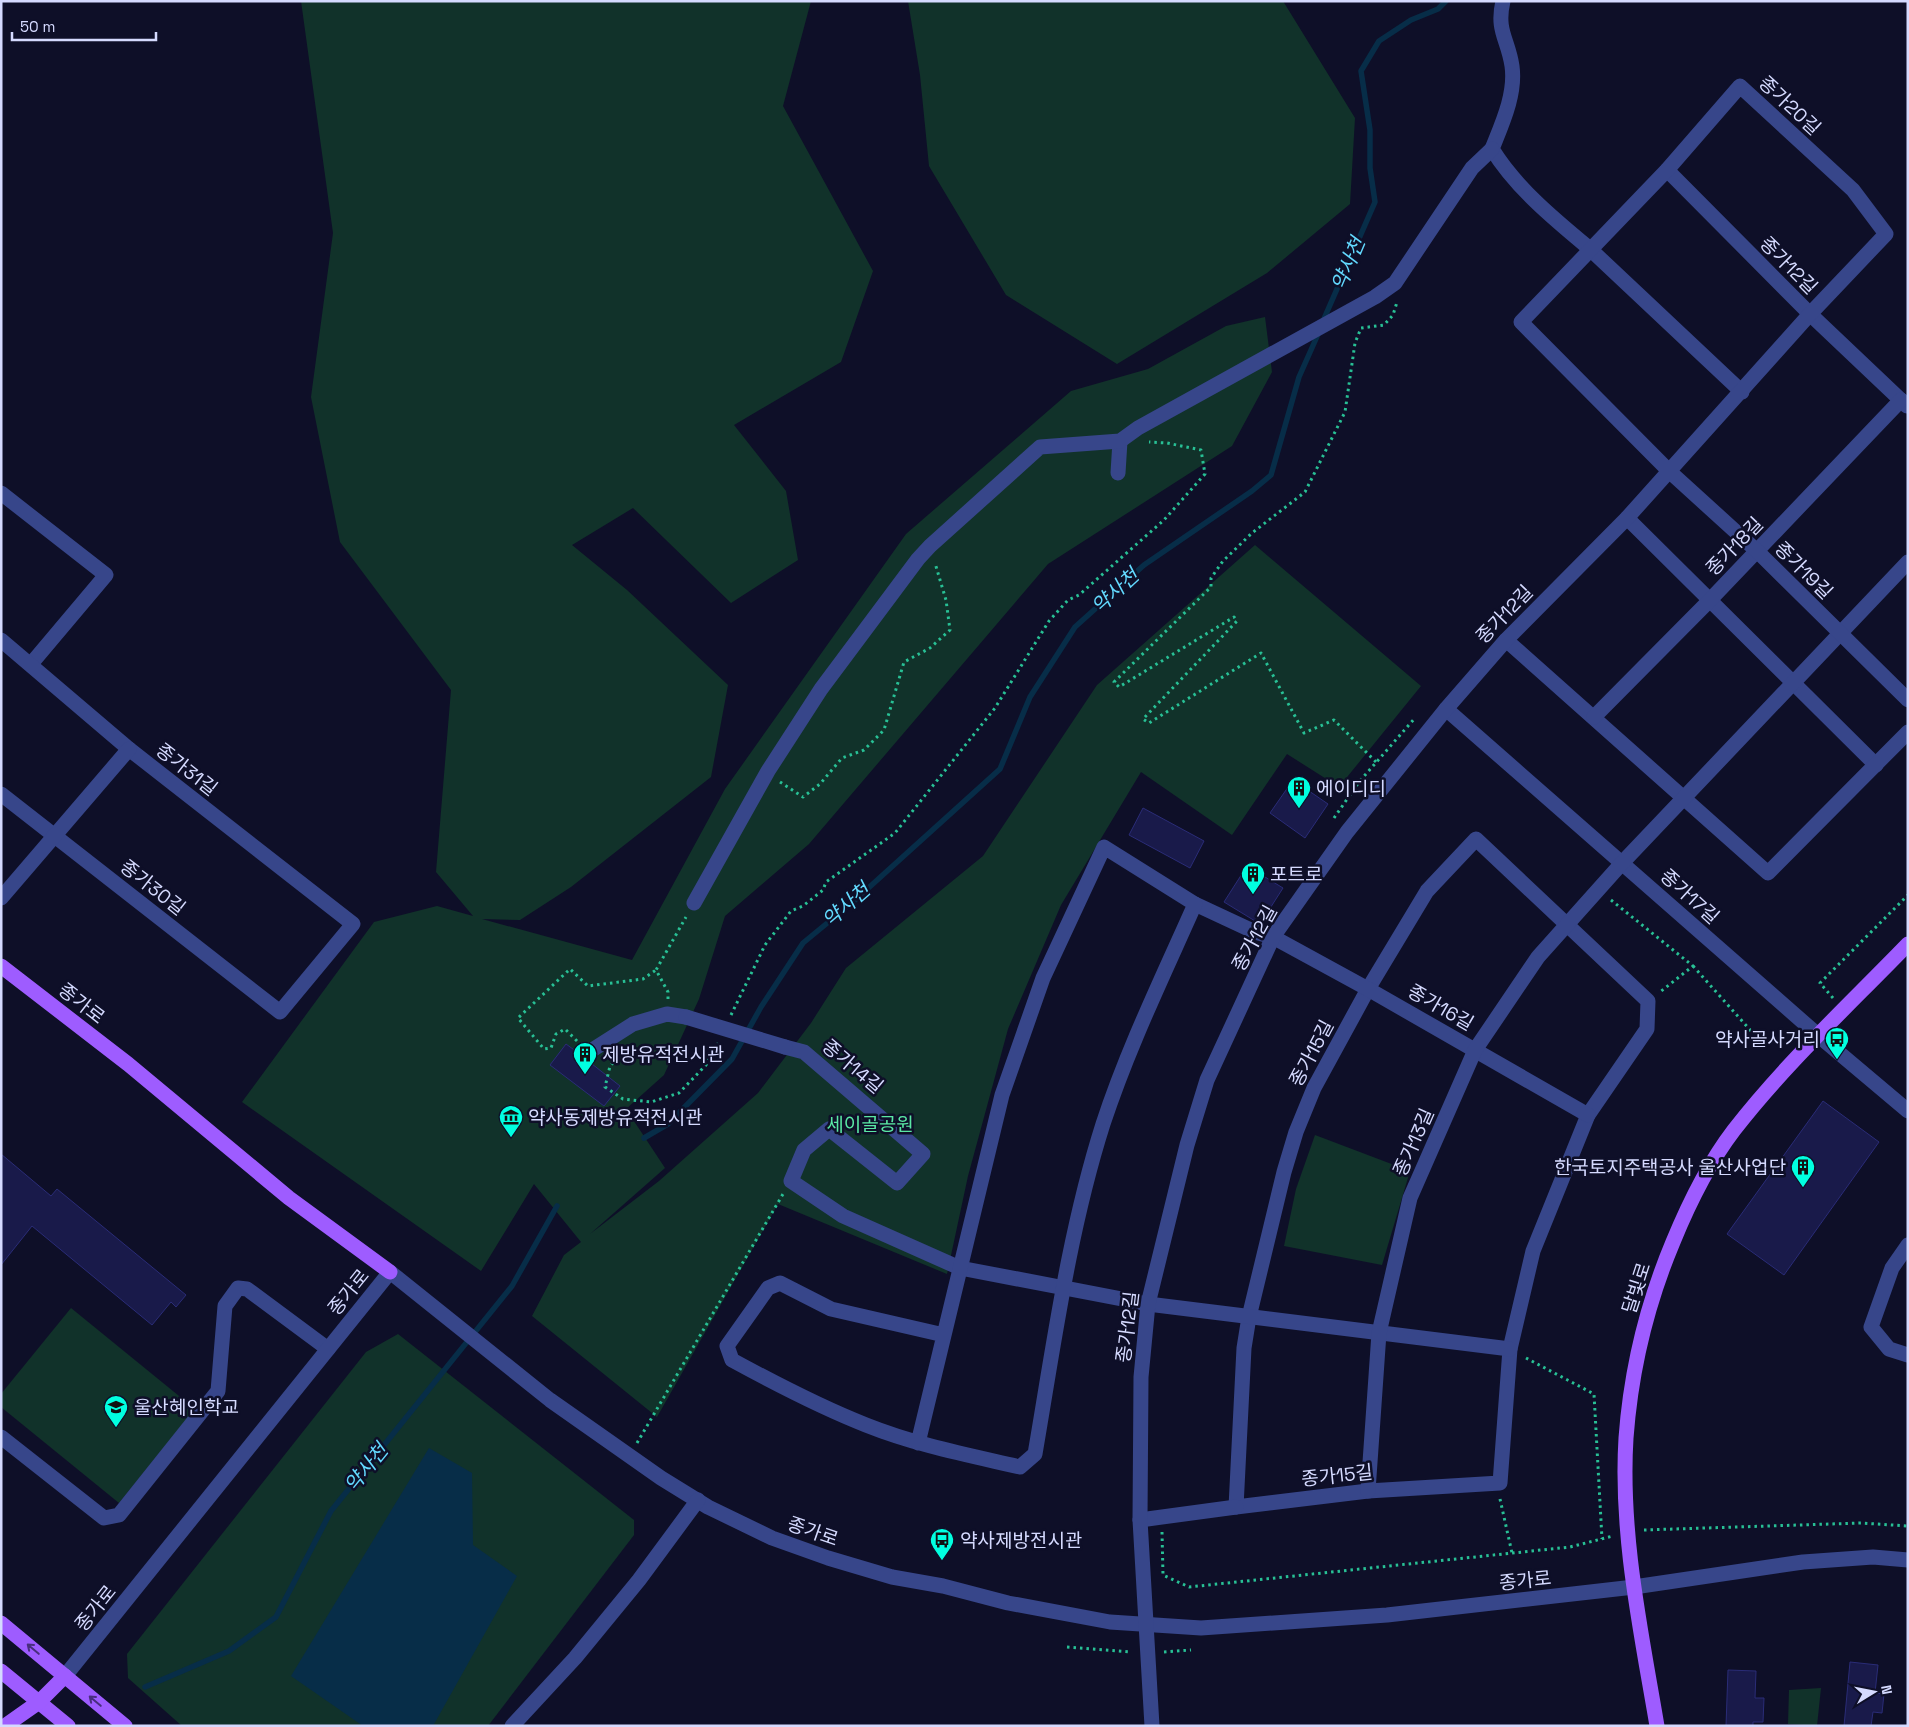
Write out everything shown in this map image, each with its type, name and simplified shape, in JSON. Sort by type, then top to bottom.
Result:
[{"type":"main road","name":"달빛로","points":[[1657,1726],[1634,1587],[1626,1501],[1626,1438],[1643,1331],[1653,1294],[1684,1217],[1720,1150],[1770,1088],[1908,944]]},
{"type":"main road","name":"종가로","points":[[1,966],[128,1064],[289,1198],[390,1272]]},
{"type":"main road","points":[[1,1623],[125,1726]]},
{"type":"main road","points":[[1,1671],[68,1726]]},
{"type":"main road","points":[[6,1726],[39,1702],[65,1676]]},
{"type":"street","points":[[694,904],[768,771],[821,689],[918,559],[1040,446],[1120,441],[1278,348],[1375,297],[1395,283],[1472,168],[1492,149],[1512,88],[1512,66],[1499,19],[1502,1]]},
{"type":"street","name":"종가20길","points":[[1669,471],[1521,322],[1667,170],[1740,86],[1853,190],[1886,234],[1810,314]]},
{"type":"street","points":[[1492,149],[1500,163],[1563,227],[1590,249],[1742,392]]},
{"type":"street","name":"종가12길","points":[[1146,1624],[1140,1520],[1141,1377],[1148,1304],[1187,1145],[1207,1080],[1273,937],[1347,832],[1446,709],[1506,640],[1627,518],[1810,314],[1667,170]]},
{"type":"street","name":"종가18길","points":[[1594,717],[1904,403],[1810,314]]},
{"type":"street","points":[[1118,473],[1120,441]]},
{"type":"street","name":"종가19길","points":[[1669,471],[1757,551],[1908,700]]},
{"type":"street","points":[[1,493],[106,575],[31,664]]},
{"type":"street","points":[[1627,518],[1876,764]]},
{"type":"street","points":[[1684,798],[1908,562]]},
{"type":"street","name":"종가31길","points":[[1,640],[129,749],[353,924],[280,1012]]},
{"type":"street","points":[[1506,640],[1768,873],[1908,732]]},
{"type":"street","name":"종가17길","points":[[1446,709],[1818,1036],[1908,1111]]},
{"type":"street","points":[[1,898],[129,749]]},
{"type":"street","name":"종가30길","points":[[1,794],[280,1012]]},
{"type":"street","name":"종가13길","points":[[1368,1491],[1379,1333],[1410,1198],[1475,1050],[1538,957],[1568,926],[1622,863],[1684,798]]},
{"type":"street","name":"종가15길","points":[[1500,1483],[1368,1491],[1236,1507],[1244,1348],[1249,1317],[1296,1132],[1314,1088],[1368,989],[1427,891],[1476,838],[1568,926]]},
{"type":"street","points":[[918,1443],[1002,1094],[1043,978],[1104,847],[1196,904],[1255,932],[1273,937]]},
{"type":"street","points":[[944,1335],[832,1310],[780,1283],[768,1288],[727,1346],[732,1360],[807,1400],[867,1426],[918,1443],[1020,1468],[1035,1454],[1075,1229],[1104,1123],[1137,1033],[1196,904]]},
{"type":"street","points":[[1500,1483],[1510,1349],[1532,1251],[1588,1115],[1646,1029],[1648,1002],[1568,926]]},
{"type":"street","name":"종가16길","points":[[1273,937],[1588,1115]]},
{"type":"street","name":"종가14길","points":[[584,1058],[589,1052],[633,1024],[667,1014],[686,1018],[804,1052],[923,1154],[896,1183],[829,1129],[804,1150],[791,1180]]},
{"type":"street","points":[[791,1180],[842,1216],[960,1268],[1148,1304],[1510,1349]]},
{"type":"street","points":[[1908,1245],[1892,1268],[1871,1327],[1889,1349],[1908,1355]]},
{"type":"street","name":"종가로","points":[[65,1676],[390,1272],[434,1305],[510,1369],[630,1457],[698,1500],[772,1538],[892,1577],[943,1586],[1008,1603],[1110,1622],[1201,1628],[1387,1616],[1634,1587],[1803,1562],[1872,1557],[1908,1560]]},
{"type":"street","points":[[1,1437],[104,1518],[119,1515],[218,1391],[225,1306],[238,1288],[247,1289],[328,1349]]},
{"type":"street","points":[[512,1726],[581,1651],[639,1580],[698,1500]]},
{"type":"street","points":[[1140,1520],[1236,1507]]},
{"type":"street","points":[[1146,1624],[1152,1726]]},
{"type":"path","points":[[1376,762],[1334,720],[1304,733],[1261,653],[1149,723],[1142,719],[1237,621],[1234,617],[1119,687],[1114,682],[1211,586],[1211,578],[1223,561],[1252,533],[1305,492],[1346,412],[1355,344],[1361,328],[1384,325],[1393,315],[1401,287],[1389,287]]},
{"type":"path","points":[[727,1024],[765,945],[791,911],[803,906],[823,890],[826,882],[895,833],[995,708],[1048,621],[1068,600],[1079,595],[1164,520],[1205,474],[1200,450],[1167,443],[1120,441]]},
{"type":"path","points":[[768,771],[803,797],[820,784],[842,758],[864,750],[884,730],[904,662],[930,648],[950,630],[946,600],[930,546]]},
{"type":"path","points":[[1598,890],[1693,966],[1760,1041]]},
{"type":"path","points":[[1844,1010],[1820,983],[1908,895]]},
{"type":"path","points":[[566,1029],[556,1034],[551,1048],[544,1049],[518,1018],[570,969],[588,986],[642,979],[656,970],[694,904]]},
{"type":"path","points":[[1648,1002],[1693,966]]},
{"type":"path","points":[[656,970],[668,992],[667,1014]]},
{"type":"path","points":[[630,1046],[610,1066],[605,1087],[623,1099],[651,1102],[678,1093],[706,1065],[719,1041]]},
{"type":"path","points":[[630,1457],[649,1420],[791,1180]]},
{"type":"path","points":[[1510,1349],[1594,1394],[1602,1539]]},
{"type":"path","points":[[1500,1483],[1500,1508],[1512,1554]]},
{"type":"path","points":[[1161,1517],[1163,1575],[1190,1587],[1570,1547],[1629,1532],[1662,1528],[1724,1529],[1861,1523],[1908,1526]]},
{"type":"path","points":[[1068,1647],[1148,1653],[1191,1650]]},
{"type":"green space","name":"세이골공원","points":[[301,1],[811,1],[783,106],[873,271],[841,362],[734,425],[786,491],[798,560],[731,603],[633,508],[572,545],[627,590],[728,685],[711,777],[571,887],[520,920],[482,919],[632,960],[725,789],[906,534],[1071,391],[1148,369],[1226,326],[1265,317],[1272,372],[1232,446],[1048,564],[809,844],[725,916],[699,999],[664,1075],[626,1109],[665,1168],[590,1234],[659,1181],[758,1093],[811,1023],[846,968],[983,856],[1097,685],[1255,545],[1421,686],[1339,787],[1287,754],[1232,835],[1141,772],[1061,905],[1008,1029],[968,1176],[947,1274],[778,1204],[657,1417],[532,1316],[564,1255],[581,1242],[534,1184],[481,1271],[242,1102],[374,922],[437,906],[473,916],[436,872],[451,690],[340,542],[311,397],[333,233]]},
{"type":"green space","points":[[908,1],[1283,1],[1355,118],[1350,204],[1267,273],[1117,364],[1006,295],[929,166],[920,75]]},
{"type":"green space","points":[[1315,1135],[1410,1171],[1382,1265],[1284,1246],[1296,1189]]},
{"type":"green space","points":[[71,1308],[195,1409],[119,1503],[1,1407],[1,1394]]},
{"type":"green space","points":[[398,1334],[634,1520],[634,1535],[488,1726],[182,1726],[128,1678],[127,1654],[366,1352]]},
{"type":"green space","points":[[1821,1688],[1817,1726],[1788,1724],[1789,1690]]},
{"type":"water","points":[[429,1448],[472,1473],[473,1545],[517,1576],[433,1726],[363,1726],[291,1676]]},
{"type":"building","name":"에이디디","points":[[1293,780],[1328,804],[1305,838],[1270,813]]},
{"type":"building","points":[[1143,808],[1204,841],[1190,868],[1129,835]]},
{"type":"building","name":"포트로","points":[[1247,866],[1283,888],[1260,924],[1224,902]]},
{"type":"building","name":"제방유적전시관","points":[[566,1044],[577,1052],[575,1061],[578,1065],[587,1067],[592,1064],[620,1086],[604,1106],[550,1065]]},
{"type":"building","name":"한국토지주택공사 울산사업단","points":[[1823,1101],[1879,1142],[1784,1275],[1727,1234]]},
{"type":"building","points":[[1,1154],[51,1196],[57,1189],[186,1295],[176,1307],[171,1302],[152,1325],[32,1226],[1,1265]]},
{"type":"building","points":[[1850,1662],[1878,1665],[1875,1693],[1884,1694],[1882,1713],[1873,1712],[1871,1726],[1844,1726]]},
{"type":"building","points":[[1728,1670],[1756,1671],[1755,1698],[1764,1698],[1763,1722],[1753,1722],[1753,1726],[1726,1726]]},
{"type":"waterway","name":"약사천","points":[[1323,321],[1375,202],[1370,168],[1370,130],[1361,71],[1379,41],[1411,20],[1438,9],[1446,1]]},
{"type":"waterway","name":"약사천","points":[[644,1138],[668,1124],[732,1059],[761,1007],[803,943],[854,901],[1000,769],[1030,697],[1075,627],[1144,565],[1252,491],[1271,475],[1299,377],[1319,332]]},
{"type":"waterway","name":"약사천","points":[[145,1687],[229,1651],[276,1617],[331,1511],[512,1286],[557,1206]]},
{"type":"place","name":"에이디디","points":[[1299,809]]},
{"type":"place","name":"포트로","points":[[1253,895]]},
{"type":"place","name":"약사골사거리","points":[[1837,1060]]},
{"type":"place","name":"제방유적전시관","points":[[585,1075]]},
{"type":"place","name":"약사동제방유적전시관","points":[[511,1138]]},
{"type":"place","name":"한국토지주택공사 울산사업단","points":[[1803,1188]]},
{"type":"place","name":"울산혜인학교","points":[[116,1428]]},
{"type":"place","name":"약사제방전시관","points":[[942,1561]]}]
